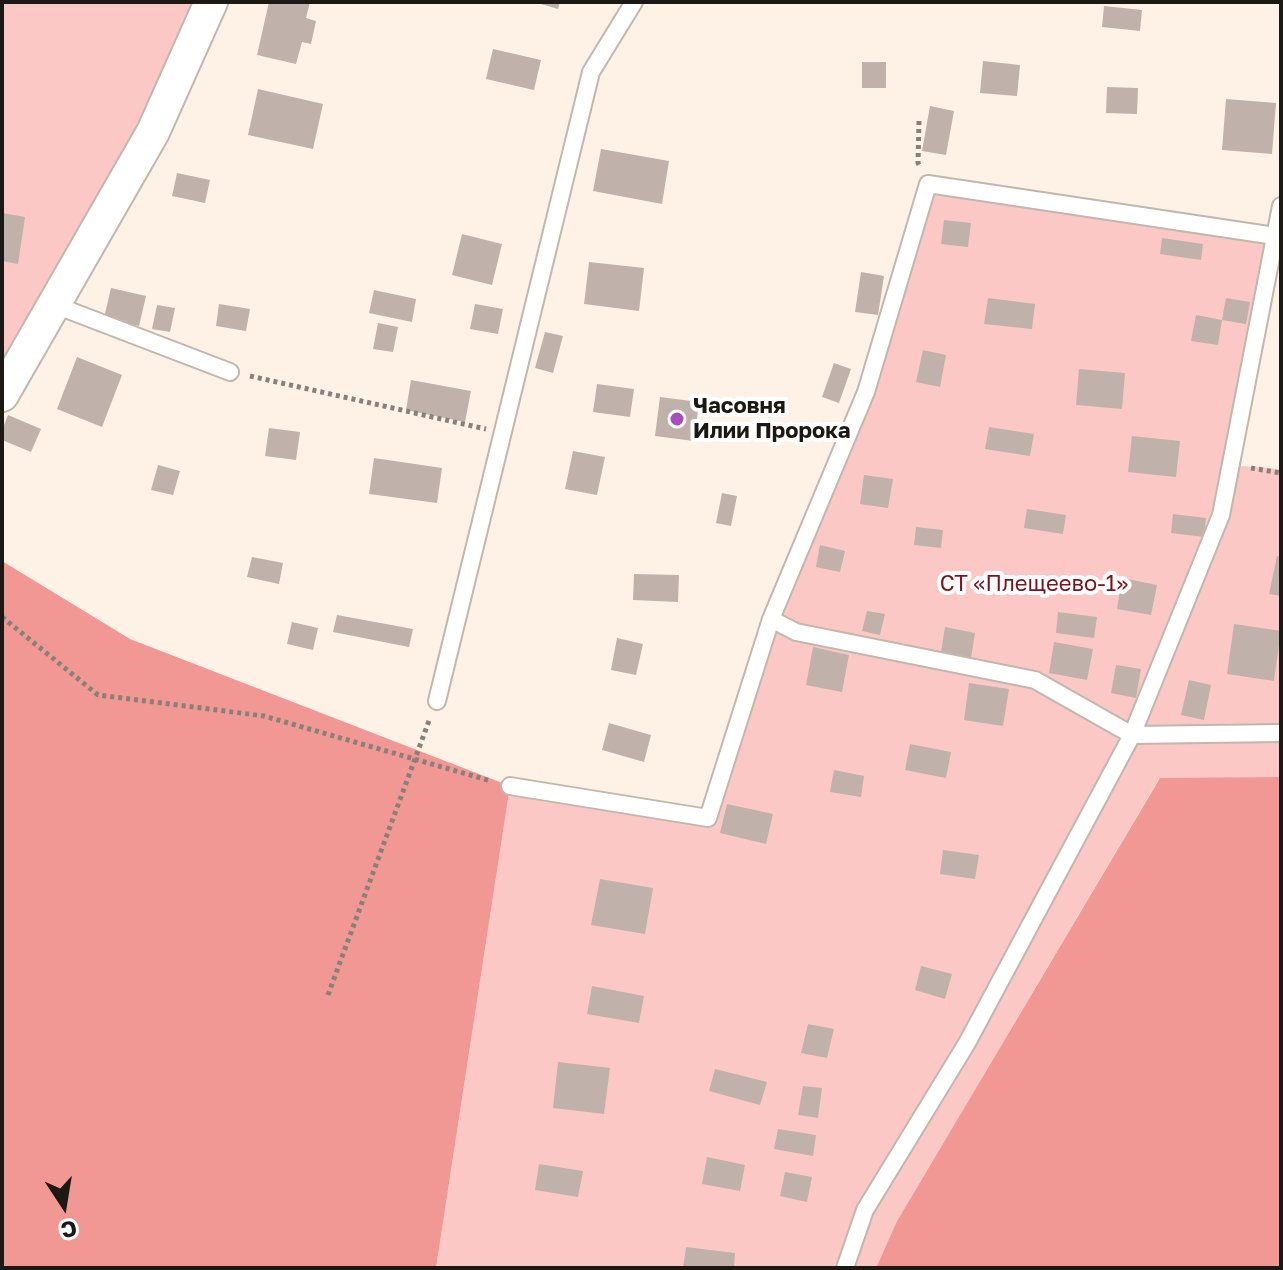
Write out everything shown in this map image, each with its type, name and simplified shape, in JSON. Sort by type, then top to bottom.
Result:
[{"type":"street","points":[[2,395],[153,132],[211,2]]},
{"type":"lane","points":[[437,701],[591,72],[634,2]]},
{"type":"lane","points":[[510,786],[708,818],[771,619],[866,392],[928,184],[1275,236]]},
{"type":"lane","points":[[845,1268],[865,1210],[967,1043],[1132,735],[1221,515],[1281,206]]},
{"type":"lane","points":[[55,305],[230,372]]},
{"type":"lane","points":[[771,619],[796,632],[1035,680],[1132,735],[1281,733]]},
{"type":"path","points":[[919,121],[918,163],[928,184]]},
{"type":"path","points":[[230,372],[502,432]]},
{"type":"path","points":[[1230,465],[1281,473]]},
{"type":"path","points":[[2,617],[98,695],[264,716],[510,786]]},
{"type":"path","points":[[328,995],[437,701]]},
{"type":"green space","points":[[2,2],[211,2],[2,395]]},
{"type":"green space","name":"СТ «Плещеево-1»","points":[[928,184],[1275,236],[1231,465],[1281,469],[1281,777],[1159,779],[897,1221],[876,1268],[436,1268],[510,786],[708,817],[771,619],[866,392]]},
{"type":"shaded area","points":[[2,561],[130,639],[510,786],[436,1268],[2,1268]]},
{"type":"shaded area","points":[[1281,777],[1281,1268],[876,1268],[897,1221],[1160,778]]},
{"type":"building","points":[[269,2],[310,2],[306,18],[316,21],[311,44],[302,42],[296,64],[257,55]]},
{"type":"building","points":[[534,2],[560,2],[558,9]]},
{"type":"building","points":[[1104,6],[1142,10],[1140,31],[1102,27]]},
{"type":"building","points":[[493,49],[541,60],[534,90],[486,79]]},
{"type":"building","points":[[983,61],[1020,65],[1017,96],[980,93]]},
{"type":"building","points":[[862,62],[886,62],[886,88],[862,88]]},
{"type":"building","points":[[1107,87],[1138,88],[1137,114],[1106,113]]},
{"type":"building","points":[[258,89],[323,104],[313,149],[248,135]]},
{"type":"building","points":[[1226,99],[1276,103],[1272,154],[1222,150]]},
{"type":"building","points":[[930,106],[954,111],[946,155],[922,151]]},
{"type":"building","points":[[601,149],[669,161],[662,204],[593,191]]},
{"type":"building","points":[[177,173],[210,180],[205,203],[172,196]]},
{"type":"building","points":[[2,213],[25,217],[18,264],[2,261]]},
{"type":"building","points":[[944,220],[971,223],[968,247],[941,244]]},
{"type":"building","points":[[462,234],[502,244],[492,285],[452,275]]},
{"type":"building","points":[[1162,238],[1203,244],[1201,260],[1160,254]]},
{"type":"building","points":[[589,262],[644,268],[639,311],[584,304]]},
{"type":"building","points":[[861,272],[884,276],[878,315],[855,312]]},
{"type":"building","points":[[111,288],[146,296],[139,326],[104,318]]},
{"type":"building","points":[[374,290],[416,299],[412,322],[369,313]]},
{"type":"building","points":[[988,298],[1035,304],[1032,329],[984,324]]},
{"type":"building","points":[[1226,298],[1250,302],[1246,324],[1222,320]]},
{"type":"building","points":[[219,304],[250,309],[246,331],[216,326]]},
{"type":"building","points":[[475,304],[503,309],[498,334],[470,329]]},
{"type":"building","points":[[157,305],[175,308],[170,332],[152,329]]},
{"type":"building","points":[[1196,315],[1222,320],[1218,345],[1191,341]]},
{"type":"building","points":[[378,323],[398,327],[393,352],[373,349]]},
{"type":"building","points":[[545,332],[563,336],[553,373],[535,368]]},
{"type":"building","points":[[923,350],[946,355],[940,387],[916,382]]},
{"type":"building","points":[[77,357],[122,375],[102,427],[57,409]]},
{"type":"building","points":[[834,363],[851,369],[839,403],[822,397]]},
{"type":"building","points":[[1079,369],[1125,373],[1122,409],[1076,405]]},
{"type":"building","points":[[411,380],[471,391],[465,422],[406,410]]},
{"type":"building","points":[[597,384],[634,389],[630,417],[593,412]]},
{"type":"building","name":"Часовня Илии Пророка","points":[[660,397],[699,402],[694,441],[655,436]]},
{"type":"building","points":[[8,415],[41,429],[31,452],[2,440]]},
{"type":"building","points":[[989,427],[1034,434],[1030,456],[985,449]]},
{"type":"building","points":[[269,428],[300,432],[296,460],[265,456]]},
{"type":"building","points":[[1132,436],[1180,441],[1176,477],[1128,472]]},
{"type":"building","points":[[573,451],[605,457],[597,495],[565,489]]},
{"type":"building","points":[[374,458],[442,468],[437,503],[369,494]]},
{"type":"building","points":[[158,465],[180,471],[173,495],[151,490]]},
{"type":"building","points":[[864,475],[893,479],[888,508],[860,504]]},
{"type":"building","points":[[722,493],[737,496],[731,526],[716,523]]},
{"type":"building","points":[[1027,509],[1066,515],[1063,534],[1024,528]]},
{"type":"building","points":[[1173,514],[1206,518],[1204,537],[1171,533]]},
{"type":"building","points":[[916,527],[943,530],[941,548],[914,545]]},
{"type":"building","points":[[820,545],[845,551],[840,572],[816,567]]},
{"type":"building","points":[[1277,556],[1281,557],[1281,596],[1269,594]]},
{"type":"building","points":[[252,557],[283,563],[279,584],[247,577]]},
{"type":"building","points":[[634,574],[679,575],[678,602],[633,600]]},
{"type":"building","points":[[1122,578],[1157,585],[1151,615],[1117,609]]},
{"type":"building","points":[[867,611],[885,614],[880,635],[862,631]]},
{"type":"building","points":[[1058,612],[1097,617],[1094,638],[1056,633]]},
{"type":"building","points":[[337,615],[413,629],[409,647],[333,632]]},
{"type":"building","points":[[292,622],[318,628],[313,650],[287,644]]},
{"type":"building","points":[[1234,624],[1281,631],[1274,681],[1227,674]]},
{"type":"building","points":[[945,627],[975,633],[971,658],[941,652]]},
{"type":"building","points":[[617,638],[643,644],[636,675],[611,670]]},
{"type":"building","points":[[1054,642],[1093,649],[1087,680],[1049,673]]},
{"type":"building","points":[[813,647],[849,655],[842,692],[806,685]]},
{"type":"building","points":[[1116,665],[1141,669],[1136,698],[1111,693]]},
{"type":"building","points":[[1189,680],[1211,685],[1204,720],[1181,715]]},
{"type":"building","points":[[969,683],[1009,689],[1003,726],[964,720]]},
{"type":"building","points":[[609,723],[651,735],[644,762],[602,750]]},
{"type":"building","points":[[910,744],[951,752],[946,778],[905,770]]},
{"type":"building","points":[[834,770],[864,776],[861,797],[830,792]]},
{"type":"building","points":[[727,804],[773,814],[766,844],[720,833]]},
{"type":"building","points":[[943,850],[979,855],[975,879],[940,874]]},
{"type":"building","points":[[600,879],[653,888],[645,934],[591,925]]},
{"type":"building","points":[[921,966],[952,974],[945,999],[915,990]]},
{"type":"building","points":[[592,986],[644,996],[639,1023],[587,1014]]},
{"type":"building","points":[[808,1024],[834,1029],[827,1058],[801,1053]]},
{"type":"building","points":[[558,1062],[610,1068],[604,1114],[553,1108]]},
{"type":"building","points":[[715,1069],[767,1082],[760,1105],[709,1091]]},
{"type":"building","points":[[803,1086],[822,1088],[818,1118],[798,1115]]},
{"type":"building","points":[[778,1129],[816,1135],[813,1156],[774,1149]]},
{"type":"building","points":[[707,1157],[745,1165],[740,1191],[702,1184]]},
{"type":"building","points":[[539,1164],[583,1171],[578,1197],[535,1190]]},
{"type":"building","points":[[785,1172],[812,1177],[807,1202],[780,1196]]},
{"type":"building","points":[[686,1247],[735,1253],[734,1268],[683,1268]]},
{"type":"place","name":"Часовня Илии Пророка","points":[[677,419]]}]
